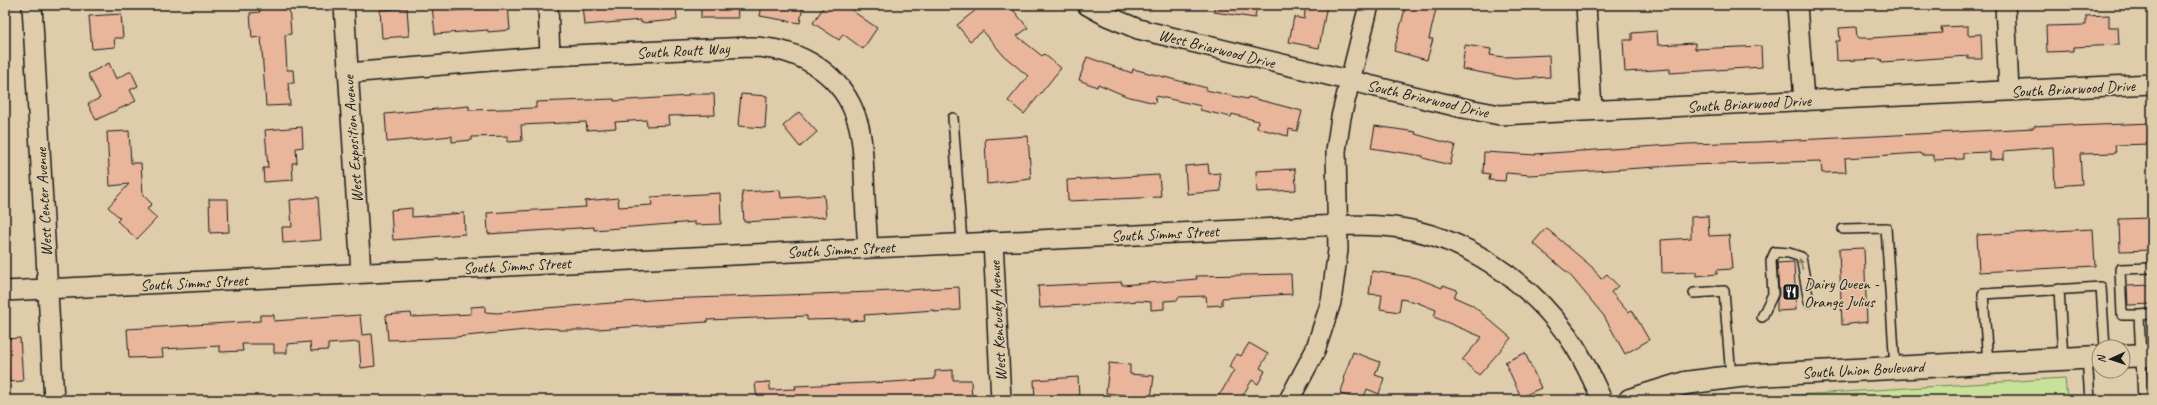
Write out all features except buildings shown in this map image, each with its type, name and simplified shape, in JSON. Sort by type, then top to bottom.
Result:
[{"type":"main road","name":"South Union Boulevard","points":[[1630,400],[1680,384],[1731,376],[2063,359],[2091,355]]},
{"type":"street","name":"West Center Avenue","points":[[32,5],[54,400]]},
{"type":"street","name":"West Exposition Avenue","points":[[344,5],[361,273]]},
{"type":"street","points":[[548,5],[550,56]]},
{"type":"street","name":"West Briarwood Drive","points":[[1087,5],[1107,16],[1138,29],[1351,80]]},
{"type":"street","points":[[1289,400],[1315,351],[1331,302],[1338,256],[1336,151],[1369,5]]},
{"type":"street","points":[[1586,5],[1592,110]]},
{"type":"street","points":[[1797,5],[1804,101]]},
{"type":"street","points":[[2005,5],[2009,91]]},
{"type":"street","name":"South Routt Way","points":[[348,73],[550,56],[765,47],[785,50],[808,60],[826,72],[848,98],[858,122],[862,148],[868,248]]},
{"type":"street","name":"South Briarwood Drive","points":[[1351,80],[1484,113],[1522,115],[1592,110],[2152,84]]},
{"type":"street","name":"South Simms Street","points":[[5,291],[1338,224],[1393,227],[1413,231],[1460,247],[1503,271],[1536,299],[1568,336],[1579,353],[1602,400]]},
{"type":"street","name":"West Kentucky Avenue","points":[[993,241],[1001,400]]},
{"type":"lane","points":[[953,118],[962,243]]},
{"type":"lane","points":[[1843,229],[1886,228],[1895,367]]},
{"type":"lane","points":[[1762,317],[1773,294],[1771,261],[1775,252],[1789,253],[1801,258],[1809,302]]},
{"type":"lane","points":[[2152,268],[2120,269],[2122,315],[2152,314]]},
{"type":"lane","points":[[1988,363],[1983,294],[2101,287],[2098,339]]},
{"type":"lane","points":[[2059,289],[2063,359]]},
{"type":"lane","points":[[1694,293],[1724,291],[1731,376]]},
{"type":"lane","points":[[2140,315],[2138,355],[2143,400]]},
{"type":"lane","points":[[2090,400],[2093,379]]},
{"type":"lane","points":[[2142,387],[2152,386]]},
{"type":"green space","points":[[2065,378],[2067,400],[1746,400],[1766,397]]},
{"type":"place","name":"Dairy Queen - Orange Julius","points":[[1791,292]]}]
